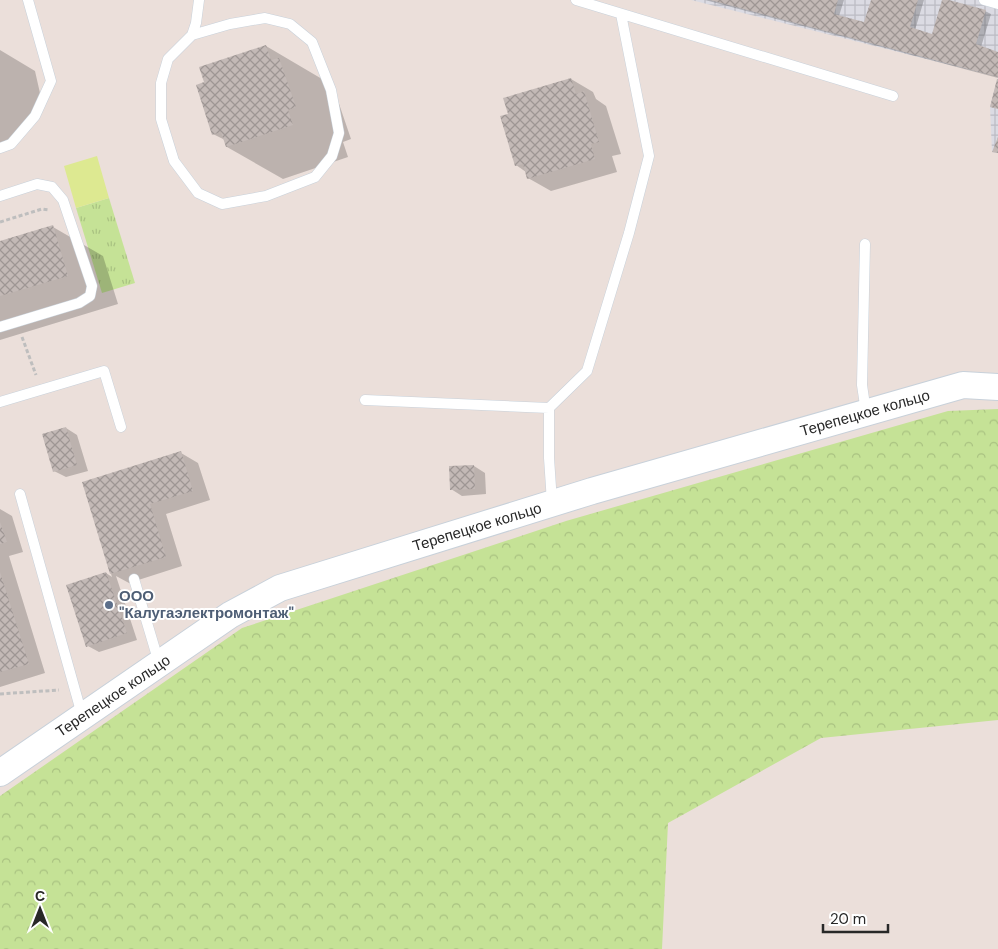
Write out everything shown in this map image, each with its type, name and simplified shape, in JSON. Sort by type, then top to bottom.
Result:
[{"type":"street","name":"Терепецкое кольцо","points":[[0,773],[230,615],[280,588],[552,503],[963,385],[998,386]]},
{"type":"lane","points":[[0,148],[11,144],[35,116],[52,81],[28,0]]},
{"type":"lane","points":[[192,35],[230,24],[265,18],[290,24],[312,42],[331,90],[339,133],[332,156],[315,177],[266,196],[222,204],[198,193],[174,162],[161,119],[161,83],[168,59],[192,35],[196,23],[199,0]]},
{"type":"lane","points":[[576,0],[893,96]]},
{"type":"lane","points":[[984,0],[998,4]]},
{"type":"lane","points":[[552,503],[549,458],[549,408],[587,371],[629,233],[649,156],[621,14]]},
{"type":"lane","points":[[0,196],[37,184],[52,187],[63,200],[92,286],[90,296],[79,303],[0,327]]},
{"type":"lane","points":[[865,244],[862,385],[866,413]]},
{"type":"lane","points":[[0,402],[104,371],[121,427]]},
{"type":"lane","points":[[366,400],[549,408]]},
{"type":"lane","points":[[20,494],[82,716]]},
{"type":"lane","points":[[134,579],[160,664]]},
{"type":"path","points":[[0,222],[42,210],[49,210],[54,216]]},
{"type":"path","points":[[16,322],[42,390]]},
{"type":"path","points":[[0,694],[75,689]]},
{"type":"shaded area","points":[[691,0],[998,0],[998,77]]},
{"type":"shaded area","points":[[998,77],[998,153],[992,152],[990,107]]},
{"type":"green space","points":[[97,156],[109,198],[76,208],[64,166]]},
{"type":"green space","points":[[109,198],[135,283],[102,293],[76,208]]},
{"type":"green space","points":[[998,409],[998,720],[821,738],[668,823],[662,949],[0,949],[0,796],[242,628],[566,521],[948,411]]},
{"type":"building","points":[[710,0],[838,0],[834,14],[864,22],[871,0],[918,0],[910,27],[932,34],[942,0],[949,0],[986,10],[976,44],[998,52],[998,77]]},
{"type":"building","points":[[266,45],[271,60],[279,58],[296,107],[288,110],[293,125],[226,147],[221,132],[212,135],[196,85],[204,82],[199,67]]},
{"type":"building","points":[[571,78],[576,94],[584,91],[599,142],[591,144],[595,159],[527,179],[523,164],[515,166],[500,116],[508,114],[503,98]]},
{"type":"building","points":[[998,79],[998,109],[990,107]]},
{"type":"building","points":[[998,137],[998,153],[992,152]]},
{"type":"building","points":[[53,225],[68,276],[0,296],[0,241]]},
{"type":"building","points":[[66,427],[77,465],[53,472],[42,434]]},
{"type":"building","points":[[181,451],[193,491],[150,504],[166,557],[110,574],[82,482]]},
{"type":"building","points":[[474,465],[475,489],[450,490],[449,466]]},
{"type":"building","points":[[0,522],[7,542],[0,544]]},
{"type":"building","points":[[0,572],[29,664],[0,672]]},
{"type":"building","points":[[106,572],[127,633],[86,647],[66,585]]},
{"type":"place","name":"ООО \"Калугаэлектромонтаж\"","points":[[109,605]]}]
